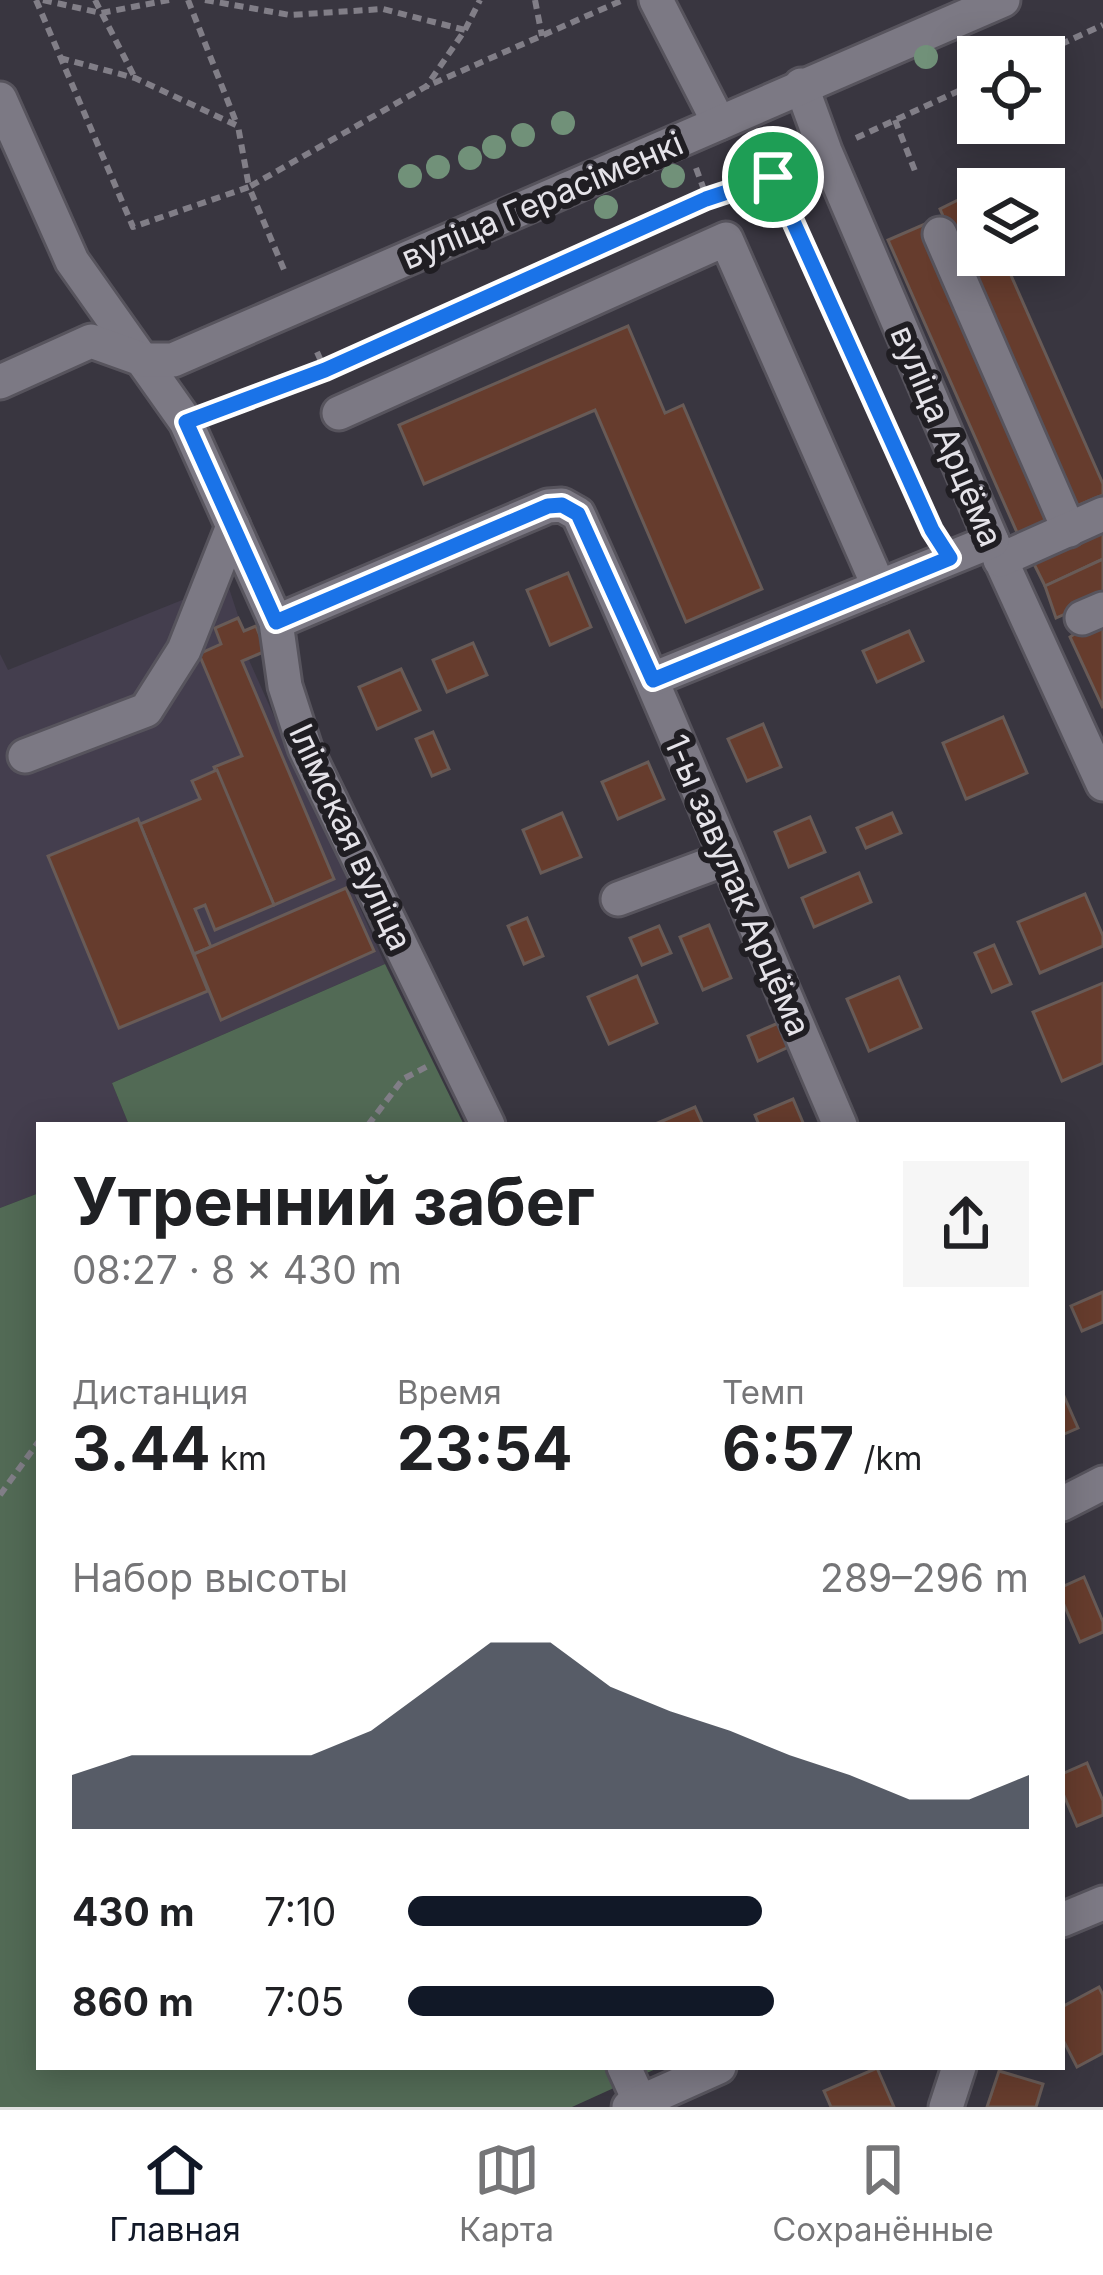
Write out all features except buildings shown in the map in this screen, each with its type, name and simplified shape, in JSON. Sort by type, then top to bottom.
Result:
[{"type":"street","points":[[656,0],[719,123]]},
{"type":"street","name":"вуліца Герасіменкі","points":[[144,360],[173,360],[1003,0]]},
{"type":"street","name":"вуліца Арцёма","points":[[801,86],[996,550],[1103,784]]},
{"type":"street","name":"Ілімская вуліца","points":[[0,99],[72,261],[186,422],[276,622],[285,686],[305,748],[487,1122]]},
{"type":"street","points":[[940,234],[1069,530]]},
{"type":"street","points":[[339,413],[726,239],[879,587]]},
{"type":"street","points":[[0,382],[91,340],[144,360]]},
{"type":"street","name":"1-ы завулак Арцёма","points":[[276,622],[548,506],[562,505],[578,514],[839,1122]]},
{"type":"street","points":[[653,680],[950,558],[1069,530],[1103,514]]},
{"type":"street","points":[[25,756],[146,710],[184,650],[233,526]]},
{"type":"street","points":[[618,899],[725,859]]},
{"type":"street","points":[[1065,1502],[1103,1483]]},
{"type":"street","points":[[1065,1919],[1103,1903]]},
{"type":"street","points":[[625,2070],[634,2104],[712,2070]]},
{"type":"street","points":[[946,2107],[958,2070]]},
{"type":"path","points":[[39,0],[101,13],[169,0]]},
{"type":"path","points":[[39,0],[133,227],[249,187],[425,87],[623,0]]},
{"type":"path","points":[[95,0],[135,78]]},
{"type":"path","points":[[188,0],[238,126],[249,187],[285,272]]},
{"type":"path","points":[[206,0],[290,15],[383,9],[465,30]]},
{"type":"path","points":[[425,87],[480,0]]},
{"type":"path","points":[[535,0],[542,36]]},
{"type":"path","points":[[1065,43],[1103,26]]},
{"type":"path","points":[[60,58],[135,78],[238,126]]},
{"type":"path","points":[[854,139],[957,92]]},
{"type":"path","points":[[895,120],[915,171]]},
{"type":"path","points":[[186,422],[325,370],[706,199],[773,177],[804,161]]},
{"type":"path","points":[[696,168],[706,199]]},
{"type":"path","points":[[773,177],[932,530],[950,558]]},
{"type":"path","points":[[317,352],[325,370]]},
{"type":"path","points":[[370,1122],[403,1079],[453,1052]]},
{"type":"path","points":[[0,1495],[36,1445]]},
{"type":"shaded area","points":[[227,582],[243,631],[256,626],[266,651],[249,660],[385,964],[112,1083],[128,1122],[36,1122],[36,1194],[0,1208],[0,654],[8,670]]},
{"type":"green space","points":[[385,964],[463,1122],[128,1122],[112,1083]]},
{"type":"green space","points":[[36,1194],[36,2070],[653,2070],[572,2107],[0,2107],[0,1208]]},
{"type":"route","points":[[773,177],[932,530],[950,558],[653,680],[578,514],[562,505],[548,506],[276,622],[186,422],[325,370],[706,199],[773,177]]}]
